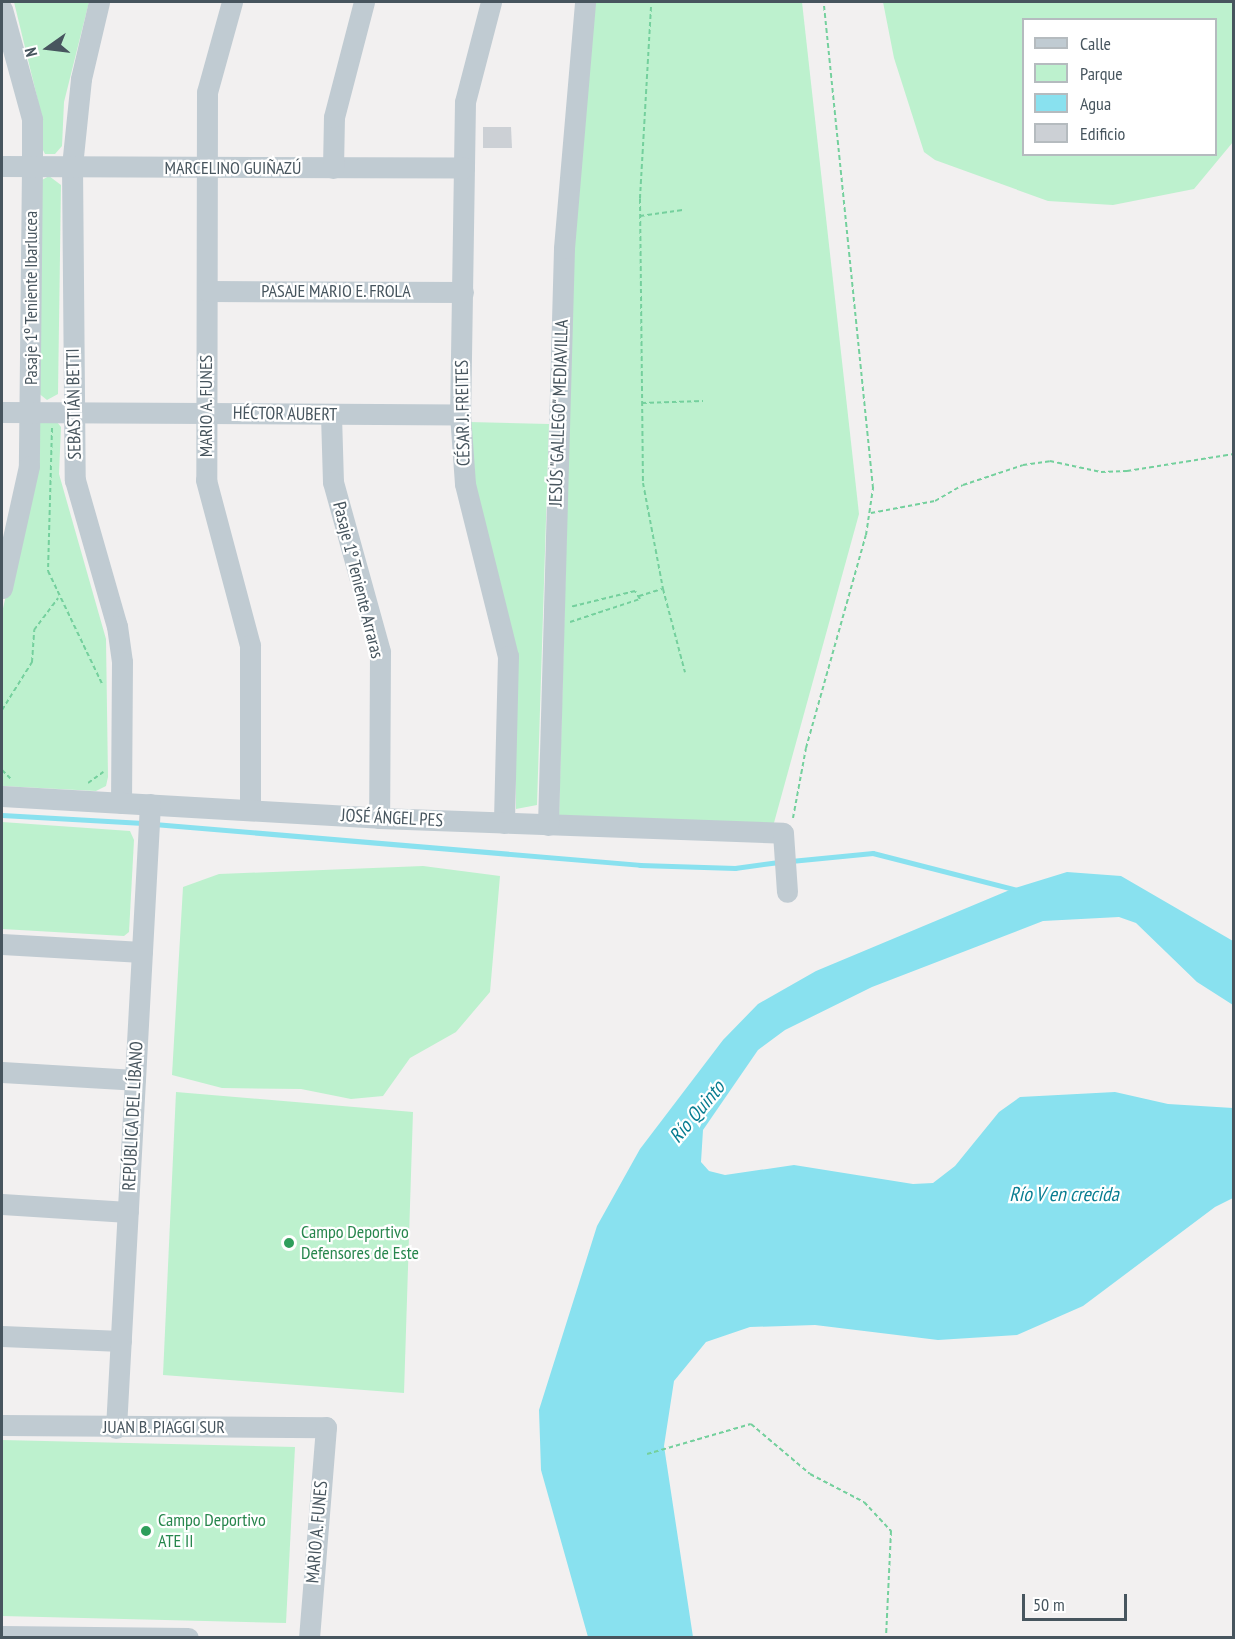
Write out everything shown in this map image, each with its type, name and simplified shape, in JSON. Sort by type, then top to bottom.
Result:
[{"type":"street","name":"SEBASTIÁN BETTI","points":[[99,2],[79,88],[72,166],[75,412],[78,499],[117,626],[122,662],[121,803]]},
{"type":"street","name":"MARIO A. FUNES","points":[[232,2],[208,74],[208,291],[204,413],[211,511],[250,645],[250,809]]},
{"type":"street","points":[[333,168],[334,117],[364,2]]},
{"type":"street","name":"CÉSAR J. FREITES","points":[[491,2],[465,102],[460,414],[465,484],[508,656],[504,823]]},
{"type":"street","name":"JESÚS \"GALLEGO\" MEDIAVILLA","points":[[548,825],[564,248],[585,2]]},
{"type":"street","name":"Pasaje 1º Teniente Ibarlucea","points":[[2,9],[32,119],[30,412],[26,488],[2,588]]},
{"type":"street","name":"MARCELINO GUIÑAZÚ","points":[[2,166],[464,168]]},
{"type":"street","name":"PASAJE MARIO E. FROLA","points":[[208,291],[463,292]]},
{"type":"street","name":"HÉCTOR AUBERT","points":[[2,412],[460,414]]},
{"type":"street","name":"Pasaje 1º Teniente Arraras","points":[[331,415],[333,482],[380,652],[379,818]]},
{"type":"street","name":"JOSÉ ÁNGEL PES","points":[[9,790],[121,803],[784,838]]},
{"type":"street","name":"REPÚBLICA DEL LÍBANO","points":[[116,1428],[150,804]]},
{"type":"street","points":[[784,838],[788,883]]},
{"type":"street","points":[[2,944],[142,952]]},
{"type":"street","points":[[2,1072],[135,1080]]},
{"type":"street","points":[[2,1204],[128,1212]]},
{"type":"street","points":[[2,1336],[121,1341]]},
{"type":"street","name":"JUAN B. PIAGGI SUR","points":[[2,1425],[116,1428],[326,1427]]},
{"type":"street","name":"MARIO A. FUNES","points":[[309,1638],[326,1427]]},
{"type":"street","points":[[2,1636],[188,1638]]},
{"type":"path","points":[[784,838],[792,823],[806,748],[871,513],[873,488],[824,2]]},
{"type":"path","points":[[651,7],[640,216],[643,483],[663,589],[685,672]]},
{"type":"path","points":[[640,216],[683,210]]},
{"type":"path","points":[[642,403],[704,401]]},
{"type":"path","points":[[52,419],[48,571],[58,598],[103,685],[104,696]]},
{"type":"path","points":[[871,513],[935,501],[963,485],[1023,465],[1050,461],[1101,472],[1127,471],[1233,453]]},
{"type":"path","points":[[639,596],[663,589]]},
{"type":"path","points":[[553,619],[635,591],[639,596]]},
{"type":"path","points":[[553,619],[636,603],[639,596]]},
{"type":"path","points":[[2,710],[32,662],[34,630],[58,598]]},
{"type":"path","points":[[85,785],[104,771],[104,760]]},
{"type":"path","points":[[2,770],[9,790]]},
{"type":"path","points":[[647,1454],[751,1424],[810,1474],[864,1502],[891,1531],[886,1638]]},
{"type":"green space","points":[[14,2],[89,2],[64,102],[62,146],[55,154],[45,154],[40,144],[38,101]]},
{"type":"green space","points":[[593,2],[802,2],[859,514],[772,830],[559,819],[575,204]]},
{"type":"green space","points":[[883,2],[1233,2],[1233,142],[1194,189],[1113,205],[1048,201],[935,160],[924,152],[894,58]]},
{"type":"green space","points":[[49,176],[61,185],[58,394],[47,400],[37,392],[42,180]]},
{"type":"green space","points":[[39,421],[57,422],[61,427],[59,474],[106,639],[108,777],[106,786],[96,791],[2,786],[2,613],[33,473]]},
{"type":"green space","points":[[469,422],[549,424],[537,805],[516,809],[515,660],[473,484]]},
{"type":"green space","points":[[2,822],[130,831],[134,840],[129,932],[124,936],[2,929]]},
{"type":"green space","points":[[423,866],[500,876],[490,992],[456,1032],[410,1058],[383,1096],[351,1099],[301,1089],[222,1088],[172,1075],[183,887],[219,874]]},
{"type":"green space","name":"Campo Deportivo Defensores de Este","points":[[176,1092],[413,1112],[404,1393],[163,1375]]},
{"type":"green space","name":"Campo Deportivo ATE II","points":[[2,1440],[295,1447],[286,1623],[2,1616]]},
{"type":"water","name":"Río V en crecida","points":[[1067,872],[1121,876],[1233,941],[1233,1005],[1197,982],[1136,923],[1119,917],[1043,921],[872,987],[785,1030],[758,1050],[703,1130],[701,1162],[709,1171],[725,1175],[794,1165],[913,1184],[933,1183],[955,1166],[999,1112],[1020,1097],[1115,1092],[1168,1104],[1233,1108],[1233,1198],[1215,1207],[1083,1306],[1017,1335],[938,1340],[815,1325],[750,1327],[706,1342],[674,1381],[664,1446],[693,1637],[588,1637],[541,1470],[539,1410],[597,1226],[640,1149],[723,1040],[758,1004],[816,971],[1012,889]]},
{"type":"building","points":[[483,127],[511,127],[512,148],[483,148]]},
{"type":"waterway","points":[[2,815],[143,823]]},
{"type":"waterway","points":[[154,824],[640,865],[735,868],[779,862]]},
{"type":"waterway","points":[[791,861],[873,853],[1017,890]]},
{"type":"place","name":"Campo Deportivo Defensores de Este","points":[[289,1243]]},
{"type":"place","name":"Campo Deportivo ATE II","points":[[146,1531]]},
{"type":"water label","name":"Río Quinto","points":[[697,1112]]}]
